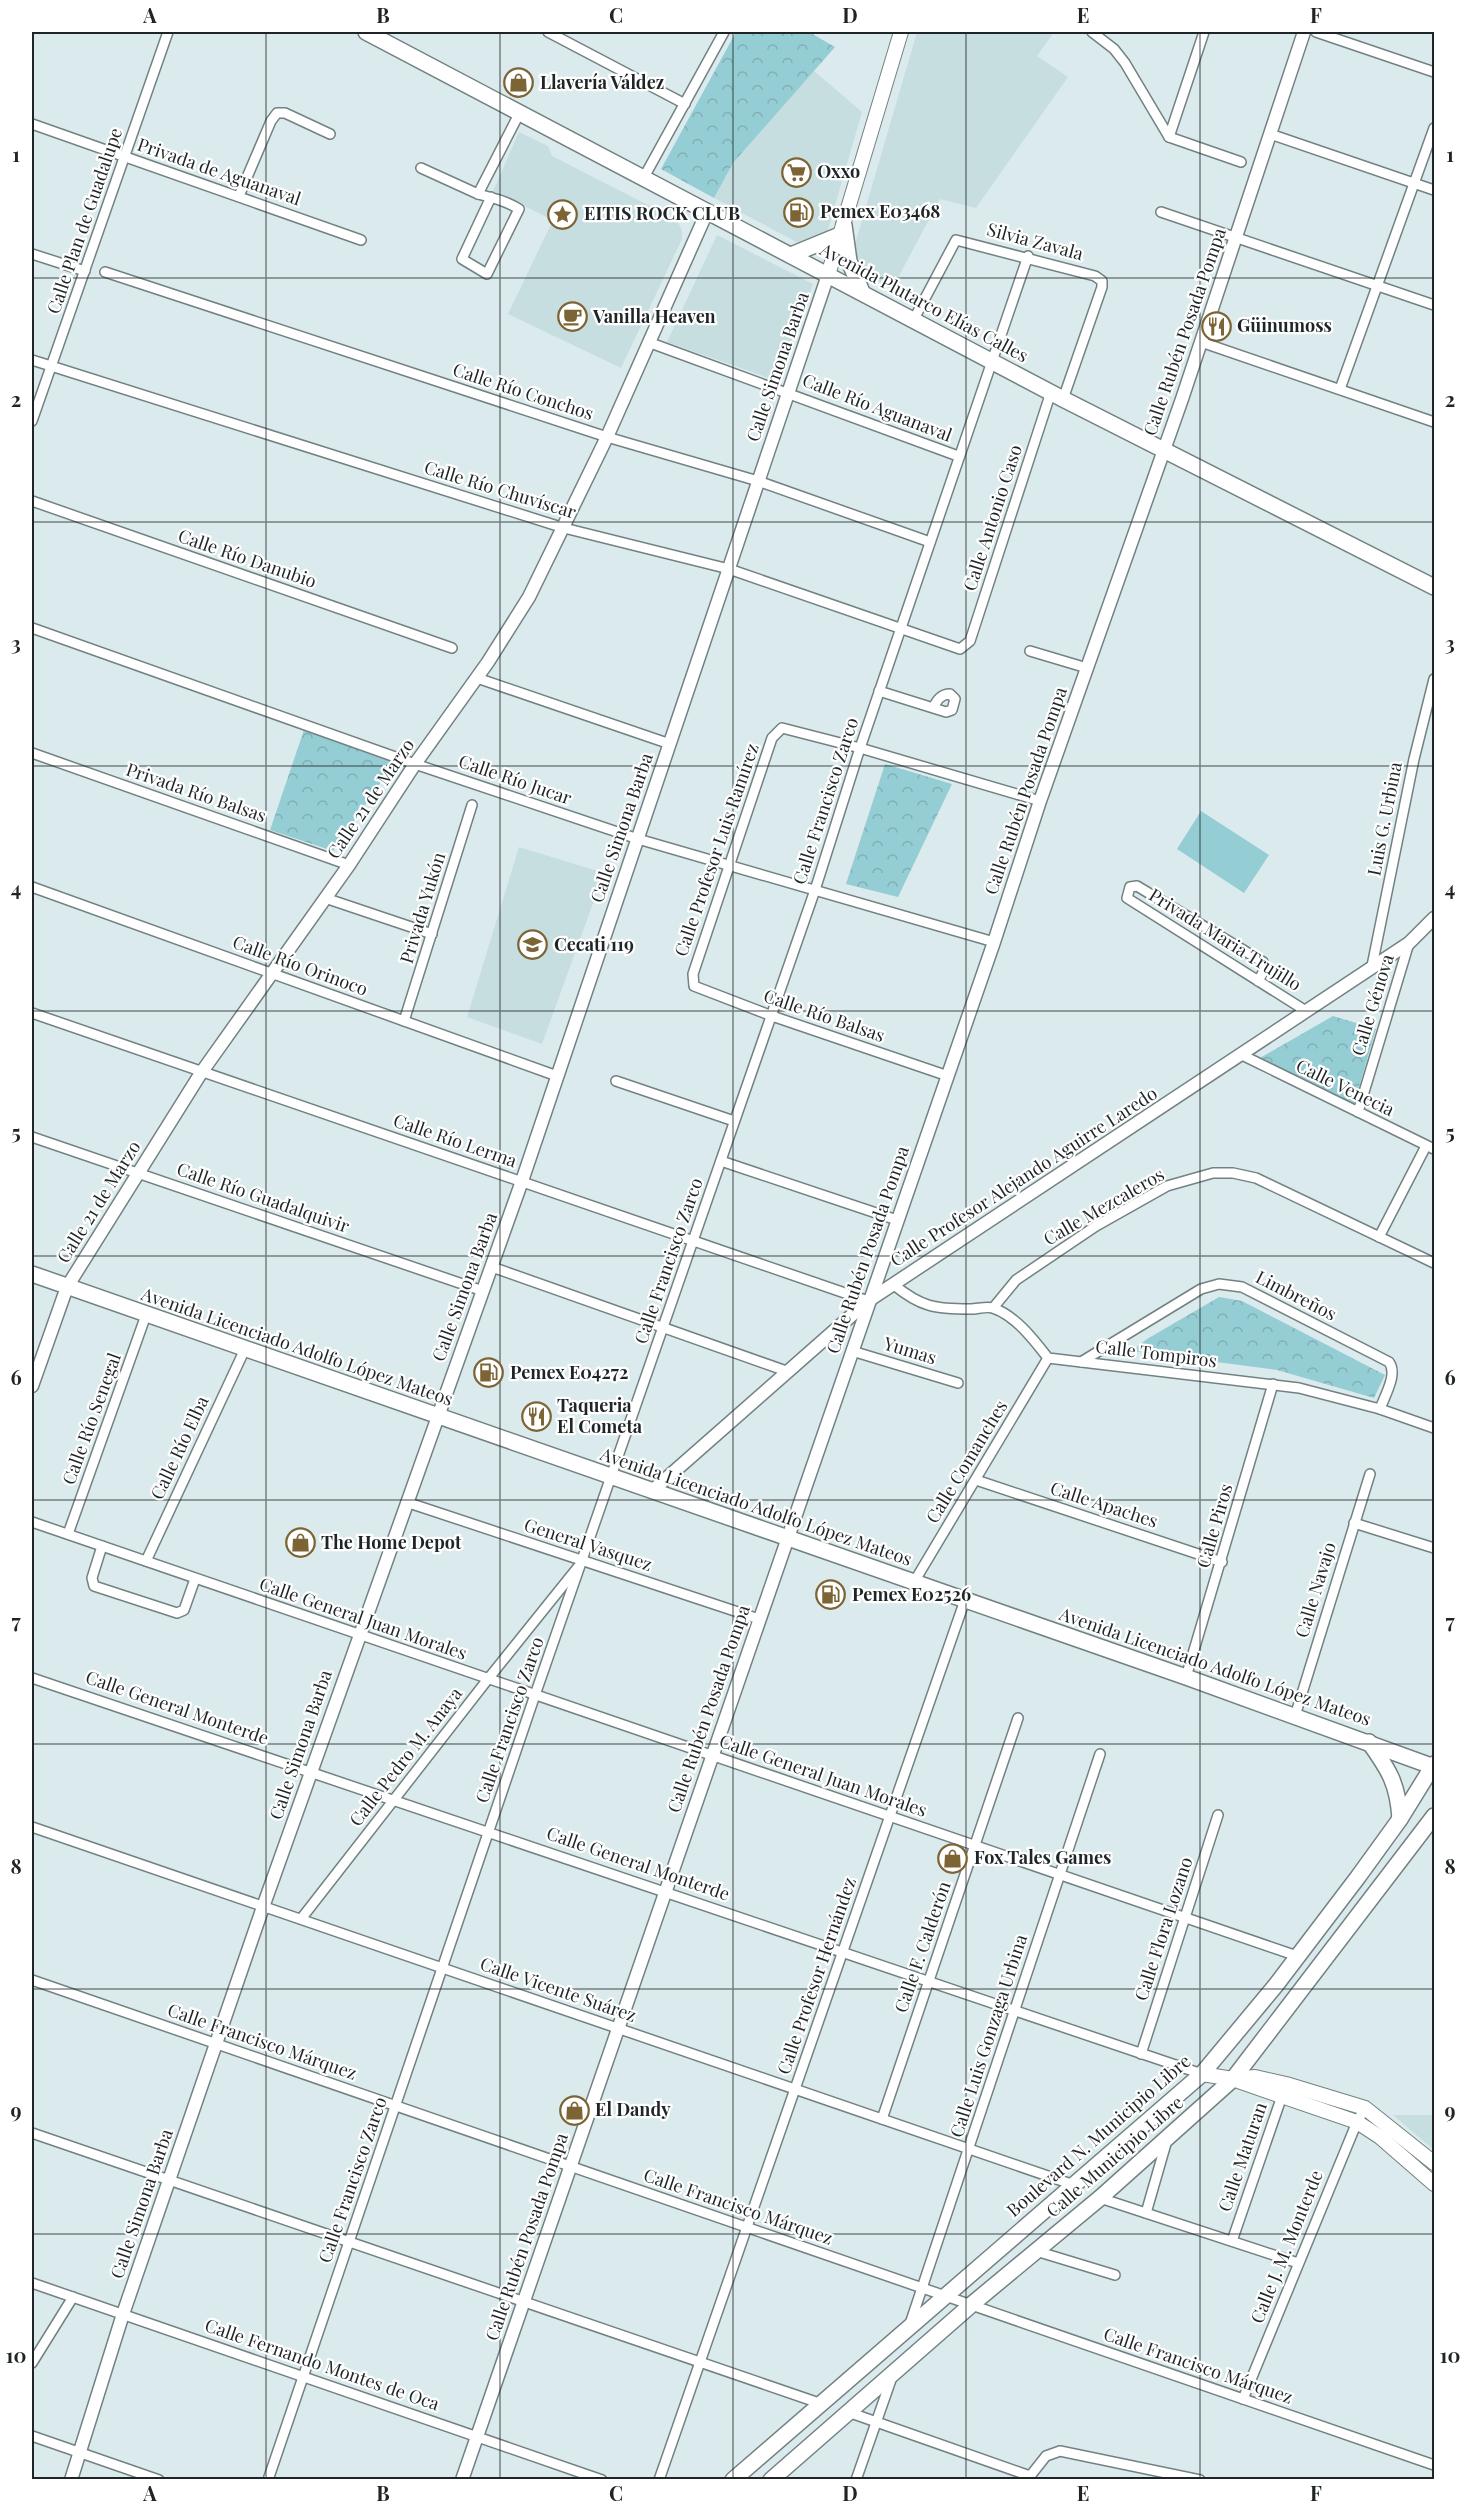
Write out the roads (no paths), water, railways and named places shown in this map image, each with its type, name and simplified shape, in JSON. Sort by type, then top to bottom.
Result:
[{"type":"main road","name":"Avenida Plutarco Elías Calles","points":[[366,32],[1057,395],[1434,587]]},
{"type":"main road","points":[[828,275],[901,32]]},
{"type":"main road","points":[[790,255],[843,230]]},
{"type":"main road","points":[[843,230],[849,261],[862,292]]},
{"type":"main road","name":"Avenida Licenciado Adolfo López Mateos","points":[[32,1275],[1186,1677],[1434,1766]]},
{"type":"main road","points":[[1369,1742],[1394,1779],[1399,1796],[1400,1819]]},
{"type":"main road","name":"Boulevard N. Municipio Libre","points":[[733,2480],[1202,2074],[1358,1877],[1400,1819],[1434,1766]]},
{"type":"main road","name":"Calle Municipio Libre","points":[[771,2480],[971,2305],[1100,2198],[1233,2079],[1434,1816]]},
{"type":"main road","points":[[1358,1877],[1374,1895]]},
{"type":"main road","name":"Calle General Monterde","points":[[1202,2074],[1233,2079],[1281,2098],[1357,2122],[1380,2137],[1434,2184]]},
{"type":"main road","name":"Calle General Monterde","points":[[1233,2079],[1255,2077],[1365,2108],[1434,2163]]},
{"type":"street","name":"Calle Plan de Guadalupe","points":[[32,421],[168,32]]},
{"type":"street","points":[[548,32],[685,104]]},
{"type":"street","points":[[643,178],[722,32]]},
{"type":"street","points":[[1092,32],[1114,49],[1125,63],[1169,137],[1241,162]]},
{"type":"street","points":[[1169,137],[1204,32]]},
{"type":"street","name":"Calle Rubén Posada Pompa","points":[[462,2480],[868,1301],[948,1076],[1040,801],[1164,450],[1304,32]]},
{"type":"street","points":[[1316,32],[1434,72]]},
{"type":"street","points":[[239,196],[271,121],[277,113],[285,113],[330,134]]},
{"type":"street","points":[[478,194],[519,114]]},
{"type":"street","name":"Privada de Aguanaval","points":[[32,124],[361,240]]},
{"type":"street","points":[[1340,389],[1434,128]]},
{"type":"street","points":[[1270,134],[1434,190]]},
{"type":"street","points":[[421,168],[478,194],[491,197],[519,210],[487,274],[462,259],[491,197]]},
{"type":"street","name":"Calle 21 de Marzo","points":[[32,1386],[67,1287],[201,1073],[349,865],[415,764],[477,678],[529,597],[607,437],[707,212]]},
{"type":"street","points":[[1161,212],[1434,305]]},
{"type":"street","name":"Silvia Zavala","points":[[914,320],[956,240],[1028,256],[1095,276],[1102,281]]},
{"type":"street","points":[[32,254],[85,271]]},
{"type":"street","name":"Calle Francisco Zarco","points":[[268,2480],[535,1695],[584,1561],[815,890],[879,691],[1028,256]]},
{"type":"street","name":"Calle Río Conchos","points":[[105,272],[607,437],[759,481],[930,542]]},
{"type":"street","name":"Calle Simona Barba","points":[[71,2480],[123,2314],[263,1907],[522,1181],[828,275]]},
{"type":"street","name":"Calle Antonio Caso","points":[[960,649],[970,641],[1057,395],[1102,281]]},
{"type":"street","name":"Calle Río Aguanaval","points":[[648,342],[958,456]]},
{"type":"street","points":[[1201,342],[1434,422]]},
{"type":"street","name":"Calle Río Chuvíscar","points":[[32,360],[564,528],[729,569],[960,649]]},
{"type":"street","name":"Calle Río Danubio","points":[[32,501],[452,648]]},
{"type":"street","name":"Calle Río Jucar","points":[[32,628],[415,764],[638,838],[994,942]]},
{"type":"street","points":[[1030,651],[1087,668]]},
{"type":"street","points":[[477,678],[670,744]]},
{"type":"street","name":"Luis G. Urbina","points":[[1372,966],[1414,759],[1434,679]]},
{"type":"street","points":[[879,691],[933,708]]},
{"type":"street","name":"Calle Profesor Luis Ramírez","points":[[692,983],[772,738],[778,730],[788,728],[860,748]]},
{"type":"street","points":[[860,748],[1040,801]]},
{"type":"street","name":"Privada Río Balsas","points":[[32,753],[349,865]]},
{"type":"street","name":"Privada Yukón","points":[[404,1021],[472,804]]},
{"type":"street","name":"Privada Maria Trujillo","points":[[1199,923],[1137,886],[1130,887],[1128,897],[1306,1011]]},
{"type":"street","name":"Calle Río Orinoco","points":[[32,887],[557,1076]]},
{"type":"street","points":[[325,898],[432,934]]},
{"type":"street","name":"Calle Profesor Alejando Aguirre Laredo","points":[[652,1491],[868,1301],[1409,943],[1434,918]]},
{"type":"street","points":[[1190,937],[1199,923],[1263,962],[1265,969],[1258,981]]},
{"type":"street","name":"Calle Génova","points":[[1358,1112],[1409,943]]},
{"type":"street","name":"Calle Río Balsas","points":[[692,983],[697,988],[771,1016],[948,1076]]},
{"type":"street","name":"Calle Río Lerma","points":[[32,1013],[868,1301]]},
{"type":"street","name":"Calle Venecia","points":[[1242,1055],[1430,1148]]},
{"type":"street","points":[[616,1082],[734,1121]]},
{"type":"street","name":"Calle Río Guadalquivir","points":[[32,1137],[483,1291]]},
{"type":"street","points":[[1379,1237],[1430,1148]]},
{"type":"street","points":[[721,1161],[897,1220]]},
{"type":"street","name":"Calle Mezcaleros","points":[[993,1308],[1016,1280],[1096,1226],[1167,1186],[1213,1173],[1233,1173],[1256,1178],[1434,1263]]},
{"type":"street","points":[[492,1267],[665,1326],[789,1372]]},
{"type":"street","name":"Limbreños","points":[[1081,1362],[1201,1289],[1220,1284],[1242,1287],[1389,1362],[1393,1369],[1392,1376],[1380,1409]]},
{"type":"street","points":[[894,1285],[914,1301],[929,1307],[993,1308],[1011,1319],[1028,1334],[1048,1358]]},
{"type":"street","name":"Calle Río Senegal","points":[[68,1534],[146,1315]]},
{"type":"street","name":"Calle Río Elba","points":[[146,1561],[245,1349]]},
{"type":"street","name":"Yumas","points":[[852,1351],[958,1383]]},
{"type":"street","name":"Calle Tompiros","points":[[1048,1358],[1299,1388],[1380,1409],[1434,1428]]},
{"type":"street","name":"Calle Comanches","points":[[914,1582],[1048,1358]]},
{"type":"street","name":"Calle Piros","points":[[1186,1677],[1273,1384]]},
{"type":"street","name":"Calle Navajo","points":[[1295,1716],[1370,1474]]},
{"type":"street","name":"Calle Apaches","points":[[975,1480],[1222,1562]]},
{"type":"street","name":"General Vasquez","points":[[406,1502],[759,1619]]},
{"type":"street","name":"Calle General Juan Morales","points":[[32,1522],[1297,1956]]},
{"type":"street","points":[[1354,1523],[1434,1548]]},
{"type":"street","points":[[102,1546],[92,1578],[94,1586],[177,1613],[184,1610],[195,1579]]},
{"type":"street","name":"Calle Pedro M. Anaya","points":[[301,1919],[488,1678],[584,1561]]},
{"type":"street","name":"Calle Profesor Hernández","points":[[659,2480],[965,1600]]},
{"type":"street","name":"Calle General Monterde","points":[[32,1678],[1202,2074]]},
{"type":"street","name":"Calle F. Calderón","points":[[882,2119],[1018,1718]]},
{"type":"street","name":"Calle Luis Gonzaga Urbina","points":[[909,2328],[1100,1754]]},
{"type":"street","name":"Calle Flora Lozano","points":[[1141,2054],[1218,1815]]},
{"type":"street","name":"Calle Vicente Suárez","points":[[32,1827],[1074,2185]]},
{"type":"street","name":"Calle Francisco Márquez","points":[[32,1980],[1434,2465]]},
{"type":"street","name":"Calle Maturan","points":[[1232,2241],[1286,2084]]},
{"type":"street","name":"Calle J. M. Monterde","points":[[1243,2399],[1357,2122],[1365,2108]]},
{"type":"street","points":[[32,2133],[822,2404]]},
{"type":"street","points":[[1146,2213],[1167,2139]]},
{"type":"street","points":[[1100,2198],[1298,2263]]},
{"type":"street","points":[[1036,2251],[1115,2275]]},
{"type":"street","name":"Calle Fernando Montes de Oca","points":[[32,2283],[602,2480]]},
{"type":"street","points":[[32,2363],[74,2297]]},
{"type":"street","points":[[856,2480],[894,2372]]},
{"type":"street","points":[[848,2412],[1028,2478],[1053,2452],[1065,2451],[1200,2480]]},
{"type":"street","points":[[32,2436],[159,2480]]},
{"type":"place","name":"Llavería Váldez","points":[[519,83]]},
{"type":"place","name":"Oxxo","points":[[796,172]]},
{"type":"place","name":"Pemex E03468","points":[[799,212]]},
{"type":"place","name":"EITIS ROCK CLUB","points":[[563,214]]},
{"type":"place","name":"Vanilla Heaven","points":[[572,317]]},
{"type":"place","name":"Güinumoss","points":[[1216,326]]},
{"type":"place","name":"Cecati 119","points":[[533,945]]},
{"type":"place","name":"Pemex E04272","points":[[489,1373]]},
{"type":"place","name":"Taqueria El Cometa","points":[[536,1416]]},
{"type":"place","name":"The Home Depot","points":[[300,1543]]},
{"type":"place","name":"Pemex E02526","points":[[831,1595]]},
{"type":"place","name":"Fox Tales Games","points":[[953,1858]]},
{"type":"place","name":"El Dandy","points":[[574,2110]]}]
